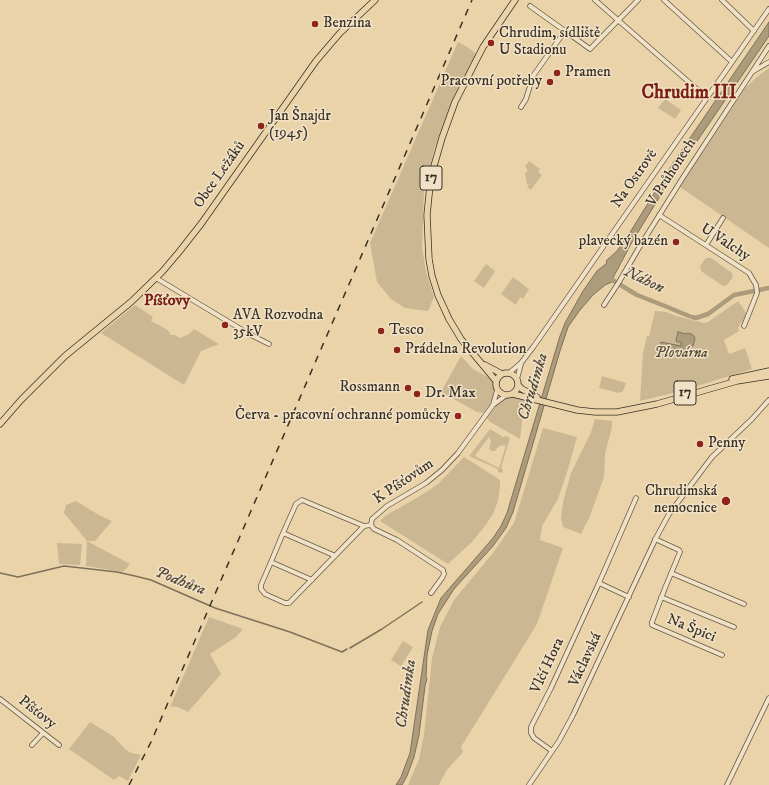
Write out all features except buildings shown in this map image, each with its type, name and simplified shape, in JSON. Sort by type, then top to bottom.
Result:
[{"type":"main road","name":"Obce Ležáků","points":[[0,424],[26,394],[65,356],[131,302],[162,272],[194,233],[318,58],[340,33],[375,0]]},
{"type":"main road","name":"17","points":[[496,381],[455,330],[436,289],[427,242],[428,201],[435,161],[455,102],[483,47],[515,0]]},
{"type":"main road","name":"17","points":[[481,362],[502,374],[509,374],[522,389],[532,397]]},
{"type":"main road","name":"17","points":[[606,412],[665,399],[746,375],[769,371]]},
{"type":"main road","points":[[502,374],[496,381],[497,390],[505,396]]},
{"type":"main road","name":"17","points":[[505,396],[513,394],[532,397],[577,410],[606,412],[646,407],[731,383],[767,377]]},
{"type":"main road","points":[[513,394],[517,389],[517,382]]},
{"type":"street","points":[[595,0],[707,98]]},
{"type":"street","points":[[530,6],[590,49],[638,0]]},
{"type":"street","points":[[664,0],[732,62]]},
{"type":"street","points":[[722,0],[754,31]]},
{"type":"street","name":"Na Ostrově","points":[[509,374],[522,363],[769,10]]},
{"type":"street","points":[[521,107],[526,99],[533,76],[565,31]]},
{"type":"street","points":[[750,73],[769,46]]},
{"type":"street","name":"V Průhonech","points":[[604,305],[659,215],[750,73],[769,62]]},
{"type":"street","name":"U Valchy","points":[[659,215],[745,270],[756,285],[757,294],[744,326]]},
{"type":"street","points":[[706,245],[723,218]]},
{"type":"street","points":[[156,278],[242,330],[269,344]]},
{"type":"street","name":"Na Ostrově","points":[[517,382],[522,363]]},
{"type":"street","points":[[493,405],[497,390]]},
{"type":"street","points":[[493,405],[505,396]]},
{"type":"street","name":"Václavská","points":[[529,785],[552,751],[573,715],[655,539],[669,514],[708,461],[752,419],[769,400]]},
{"type":"street","name":"K Píšťovům","points":[[430,593],[442,578],[444,574],[442,570],[397,540],[374,529],[371,525],[372,519],[387,506],[423,485],[453,459],[493,405]]},
{"type":"street","name":"Vlčí Hora","points":[[552,751],[534,738],[531,732],[531,727],[551,688],[636,498]]},
{"type":"street","points":[[364,526],[289,603],[285,603],[265,594],[261,589],[261,585],[296,504],[302,500],[364,526],[371,525]]},
{"type":"street","points":[[283,533],[335,556]]},
{"type":"street","points":[[655,539],[680,551],[661,597],[734,627]]},
{"type":"street","points":[[271,562],[312,580]]},
{"type":"street","points":[[671,573],[744,604]]},
{"type":"street","points":[[599,583],[629,597]]},
{"type":"street","name":"Na Špici","points":[[661,597],[651,624],[654,627],[722,655]]},
{"type":"street","points":[[727,785],[769,698]]},
{"type":"street","name":"Píšťovy","points":[[0,699],[59,745]]},
{"type":"street","points":[[32,745],[43,732]]},
{"type":"green space","points":[[458,42],[476,54],[459,86],[434,149],[424,192],[422,247],[426,272],[434,297],[428,311],[405,308],[391,299],[377,282],[370,243]]},
{"type":"green space","points":[[769,68],[769,248],[680,187],[745,88]]},
{"type":"green space","points":[[665,99],[681,110],[675,119],[658,108]]},
{"type":"green space","points":[[529,161],[540,169],[538,172],[542,175],[531,190],[527,187],[529,184],[527,184],[525,173],[528,171],[525,166]]},
{"type":"green space","points":[[706,258],[711,258],[732,273],[733,277],[727,285],[723,286],[701,271],[700,266]]},
{"type":"green space","points":[[486,264],[495,271],[484,288],[474,281]]},
{"type":"green space","points":[[513,277],[529,289],[523,299],[520,297],[516,305],[501,294]]},
{"type":"green space","name":"Plovárna","points":[[738,301],[747,314],[738,328],[739,331],[724,340],[729,354],[745,348],[752,369],[681,391],[640,401],[643,353],[655,311],[666,312],[704,323],[708,322]]},
{"type":"green space","points":[[135,305],[153,317],[151,321],[168,330],[171,335],[175,335],[180,338],[189,334],[194,329],[219,344],[201,351],[184,385],[101,333]]},
{"type":"green space","points":[[461,356],[473,369],[488,377],[490,376],[493,382],[493,399],[489,407],[483,413],[477,412],[441,392]]},
{"type":"green space","points":[[602,376],[626,383],[623,391],[619,393],[599,388]]},
{"type":"green space","points":[[515,396],[525,398],[520,439],[490,422],[487,418],[499,402],[504,398]]},
{"type":"green space","points":[[595,419],[612,421],[612,427],[605,454],[604,477],[590,516],[581,534],[563,527],[561,518],[563,502],[571,473],[591,432]]},
{"type":"green space","points":[[543,428],[577,437],[558,499],[542,526],[540,540],[563,548],[537,624],[461,747],[463,752],[446,771],[439,785],[408,785],[419,759],[424,735],[432,658],[440,627],[454,600],[493,553],[514,523]]},
{"type":"green space","points":[[490,429],[503,437],[506,436],[510,438],[501,468],[503,470],[502,473],[498,472],[498,469],[469,456]],"holes":[[[489,437],[491,441],[489,449],[492,451],[495,451],[499,446],[506,445],[499,468],[475,456]]]},
{"type":"green space","points":[[464,457],[499,479],[500,487],[498,501],[493,514],[485,526],[472,542],[448,564],[380,521],[385,516],[438,484]]},
{"type":"green space","points":[[76,501],[112,521],[95,541],[87,541],[64,513],[66,505]]},
{"type":"green space","points":[[87,541],[130,564],[123,572],[86,566]]},
{"type":"green space","points":[[57,543],[82,544],[80,565],[59,564]]},
{"type":"green space","points":[[209,617],[243,629],[236,637],[210,654],[221,674],[188,712],[173,706],[170,707]]},
{"type":"green space","points":[[403,641],[413,647],[401,666],[391,660]]},
{"type":"green space","points":[[90,722],[113,736],[125,749],[131,753],[141,755],[128,781],[119,776],[114,780],[69,749]]},
{"type":"shaded area","points":[[769,22],[769,36],[665,188],[632,242],[613,278],[614,281],[605,285],[593,295],[568,327],[513,512],[506,528],[493,546],[454,589],[438,614],[432,631],[427,655],[427,679],[419,735],[414,757],[402,785],[396,785],[401,777],[410,753],[428,630],[441,598],[493,538],[507,513],[565,323],[583,291],[597,271],[607,263],[606,261],[617,251],[629,234],[673,163]]},
{"type":"shaded area","points":[[678,332],[688,333],[693,335],[695,338],[693,346],[688,345],[688,350],[692,351],[687,357],[678,355],[676,351],[675,354],[659,350],[661,342],[681,346],[681,342],[677,342],[676,340]]},
{"type":"waterway","name":"Náhon","points":[[609,278],[637,295],[670,308]]},
{"type":"waterway","name":"Náhon","points":[[692,317],[696,318],[708,314],[734,295],[769,288]]},
{"type":"waterway","name":"Náhon","points":[[672,309],[689,316]]},
{"type":"waterway","name":"Podhůra","points":[[0,573],[18,577],[64,566],[117,572],[151,580],[215,608],[290,632],[342,652],[347,649]]},
{"type":"waterway","name":"Podhůra","points":[[350,648],[382,629],[422,602]]},
{"type":"railway","points":[[129,785],[151,742],[472,0]]},
{"type":"place","name":"Benzina","points":[[315,24]]},
{"type":"place","name":"Chrudim, sídliště U Stadionu","points":[[491,43]]},
{"type":"place","name":"Pramen","points":[[557,73]]},
{"type":"place","name":"Pracovní potřeby","points":[[550,82]]},
{"type":"place","name":"Jan Šnajdr (1945)","points":[[261,126]]},
{"type":"place","name":"plavecký bazén","points":[[676,242]]},
{"type":"place","name":"AVA Rozvodna 35kV","points":[[225,325]]},
{"type":"place","name":"Tesco","points":[[381,331]]},
{"type":"place","name":"Prádelna Revolution","points":[[397,350]]},
{"type":"place","name":"Rossmann","points":[[408,388]]},
{"type":"place","name":"Dr. Max","points":[[417,394]]},
{"type":"place","name":"Červa - pracovní ochranné pomůcky","points":[[458,416]]},
{"type":"place","name":"Penny","points":[[700,444]]},
{"type":"place","name":"Chrudimská nemocnice","points":[[726,501]]},
{"type":"district","name":"Chrudim III","points":[[689,94]]},
{"type":"district","name":"Píšťovy","points":[[167,302]]},
{"type":"water label","name":"Chrudimka","points":[[534,387]]},
{"type":"water label","name":"Chrudimka","points":[[407,694]]}]
